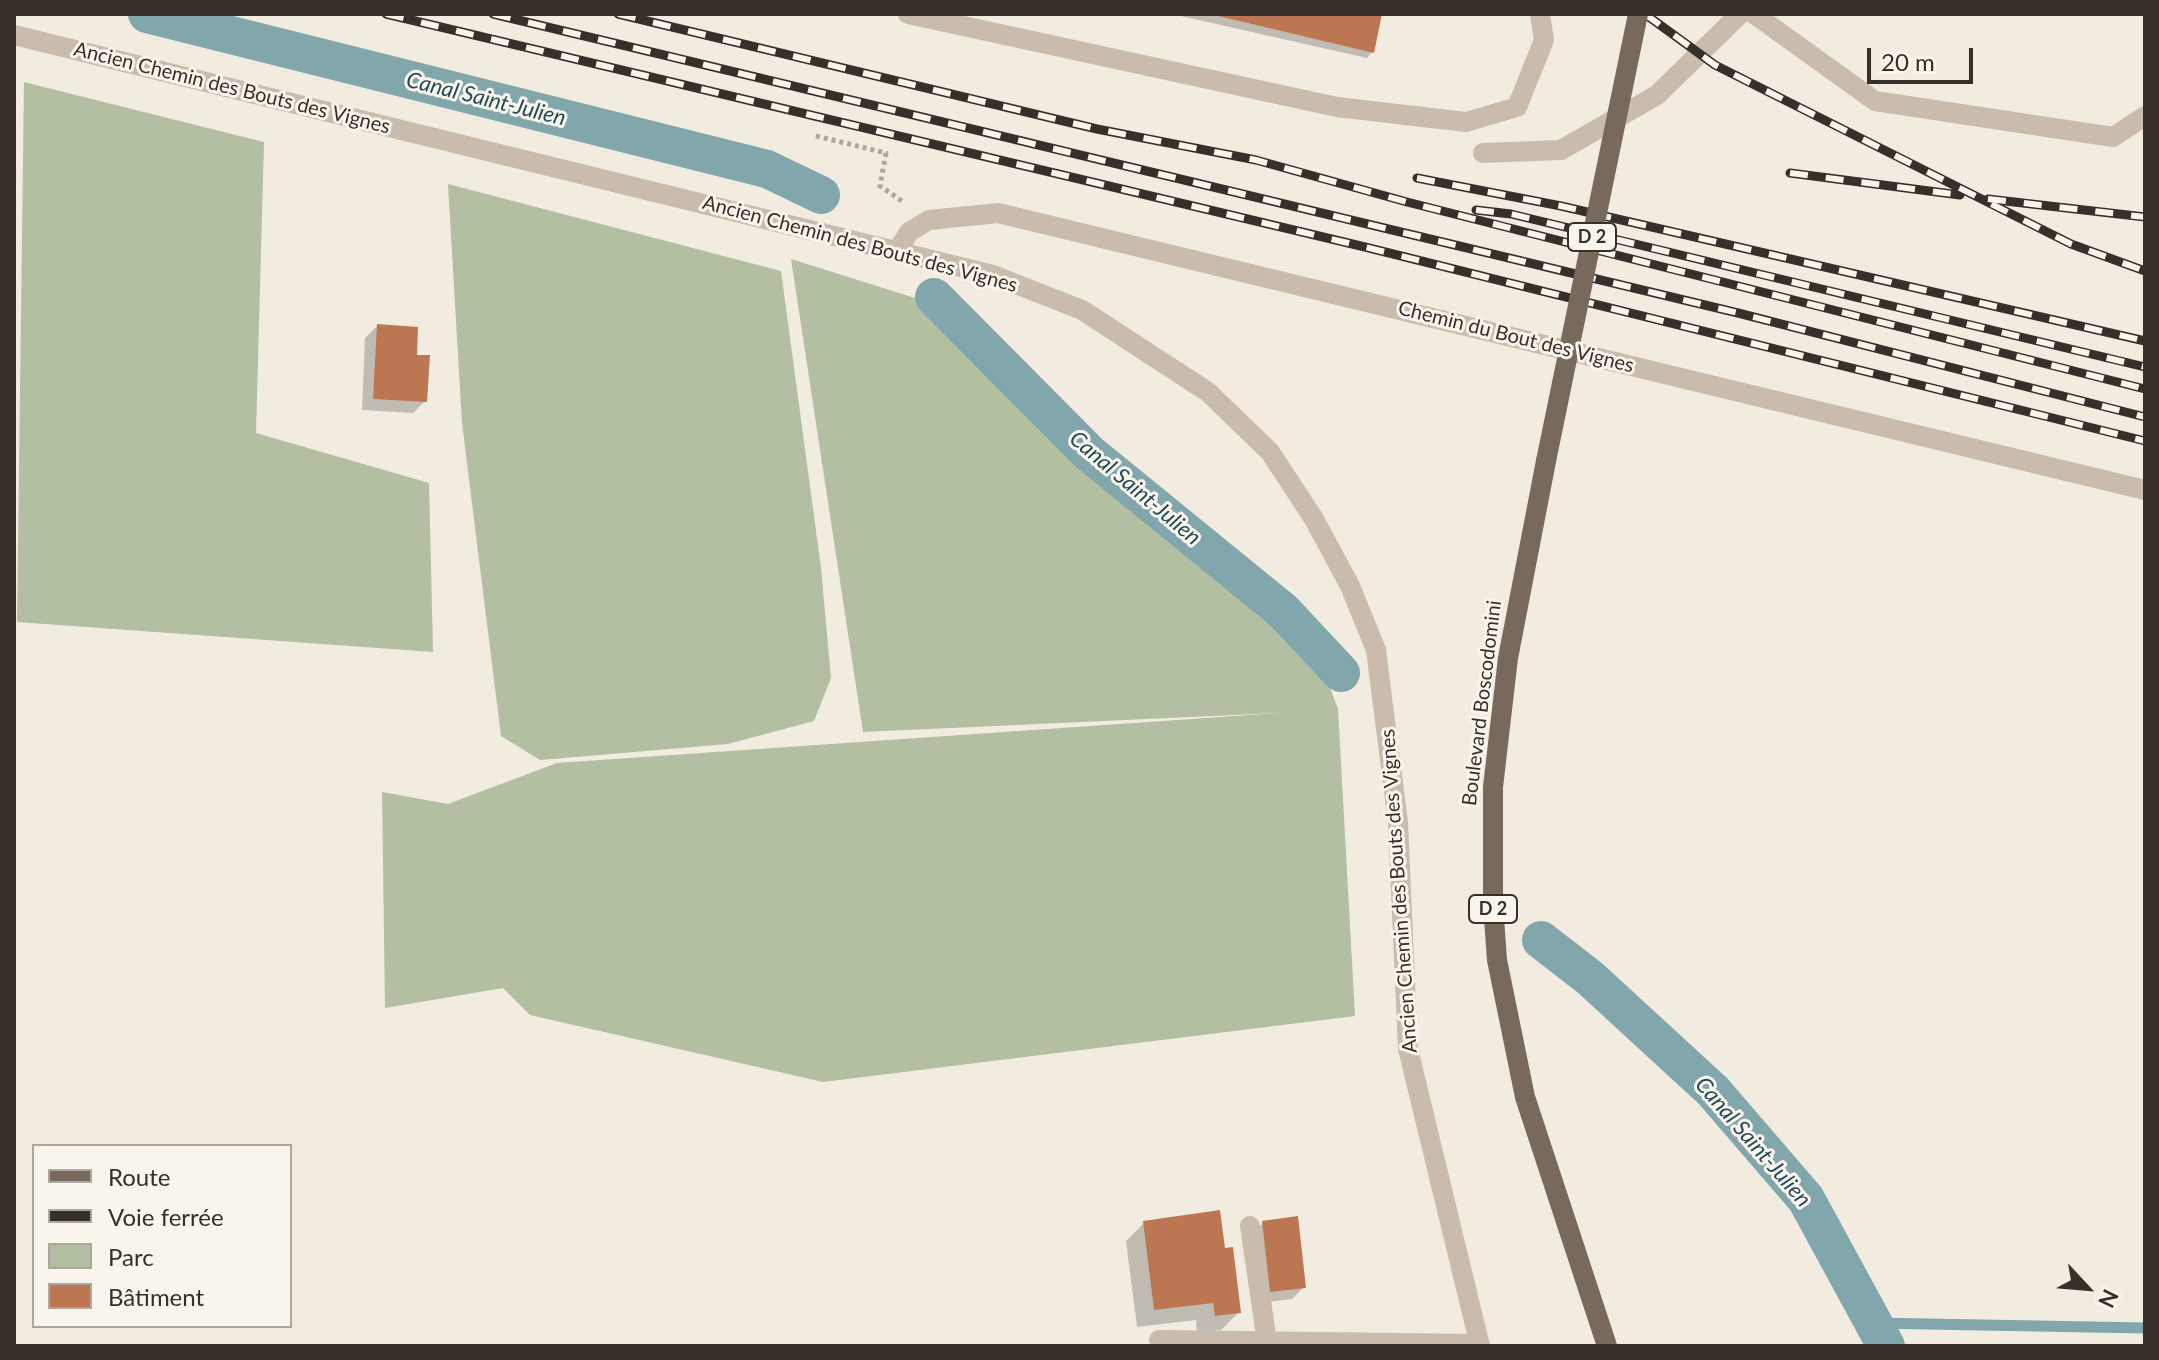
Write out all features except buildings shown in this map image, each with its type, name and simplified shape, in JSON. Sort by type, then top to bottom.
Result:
[{"type":"main road","name":"Boulevard Boscodomini","points":[[1607,1346],[1525,1097],[1497,960],[1493,904],[1493,787],[1508,658],[1638,14]]},
{"type":"street","points":[[908,14],[1337,107],[1466,122],[1517,107],[1544,40],[1540,14]]},
{"type":"street","points":[[1483,153],[1561,150],[1657,95],[1740,14]]},
{"type":"street","points":[[1754,14],[1875,101],[2113,137],[2145,116]]},
{"type":"street","name":"Ancien Chemin des Bouts des Vignes","points":[[14,35],[993,275],[1082,310],[1208,392],[1270,452],[1314,519],[1350,586],[1376,650],[1391,747],[1408,1049],[1480,1345]]},
{"type":"street","name":"Chemin du Bout des Vignes","points":[[929,220],[998,213],[1083,231],[2145,490]]},
{"type":"street","points":[[898,250],[909,232],[929,220]]},
{"type":"street","points":[[1250,1226],[1267,1342]]},
{"type":"street","points":[[1159,1340],[1480,1345]]},
{"type":"path","points":[[816,136],[886,153],[880,186],[929,220]]},
{"type":"green space","points":[[24,82],[264,142],[256,433],[429,483],[433,652],[17,622]]},
{"type":"green space","points":[[448,184],[781,271],[821,568],[831,678],[814,721],[728,744],[540,760],[501,736],[462,423]]},
{"type":"green space","points":[[791,259],[915,298],[953,340],[1264,613],[1326,677],[1338,709],[1355,1016],[823,1082],[530,1015],[503,988],[385,1008],[382,792],[448,804],[557,763],[1278,713],[863,732]]},
{"type":"waterway","name":"Canal Saint-Julien","points":[[147,14],[767,169],[821,195]]},
{"type":"waterway","name":"Canal Saint-Julien","points":[[934,297],[1089,453],[1283,611],[1341,673]]},
{"type":"waterway","name":"Canal Saint-Julien","points":[[1541,940],[1590,978],[1713,1091],[1806,1199],[1886,1346]]},
{"type":"waterway","points":[[1873,1323],[2145,1328]]},
{"type":"railway","points":[[386,14],[1365,247],[2145,441]]},
{"type":"railway","points":[[493,14],[1738,313],[2145,417]]},
{"type":"railway","points":[[618,14],[1097,129],[1256,160],[1407,202],[2145,389]]},
{"type":"railway","points":[[1645,14],[1715,65],[2071,244],[2145,271]]},
{"type":"railway","points":[[1790,173],[1960,195]]},
{"type":"railway","points":[[1417,178],[1561,206],[2145,341]]},
{"type":"railway","points":[[1988,199],[2145,217]]},
{"type":"railway","points":[[1476,210],[1511,214],[2145,367]]}]
